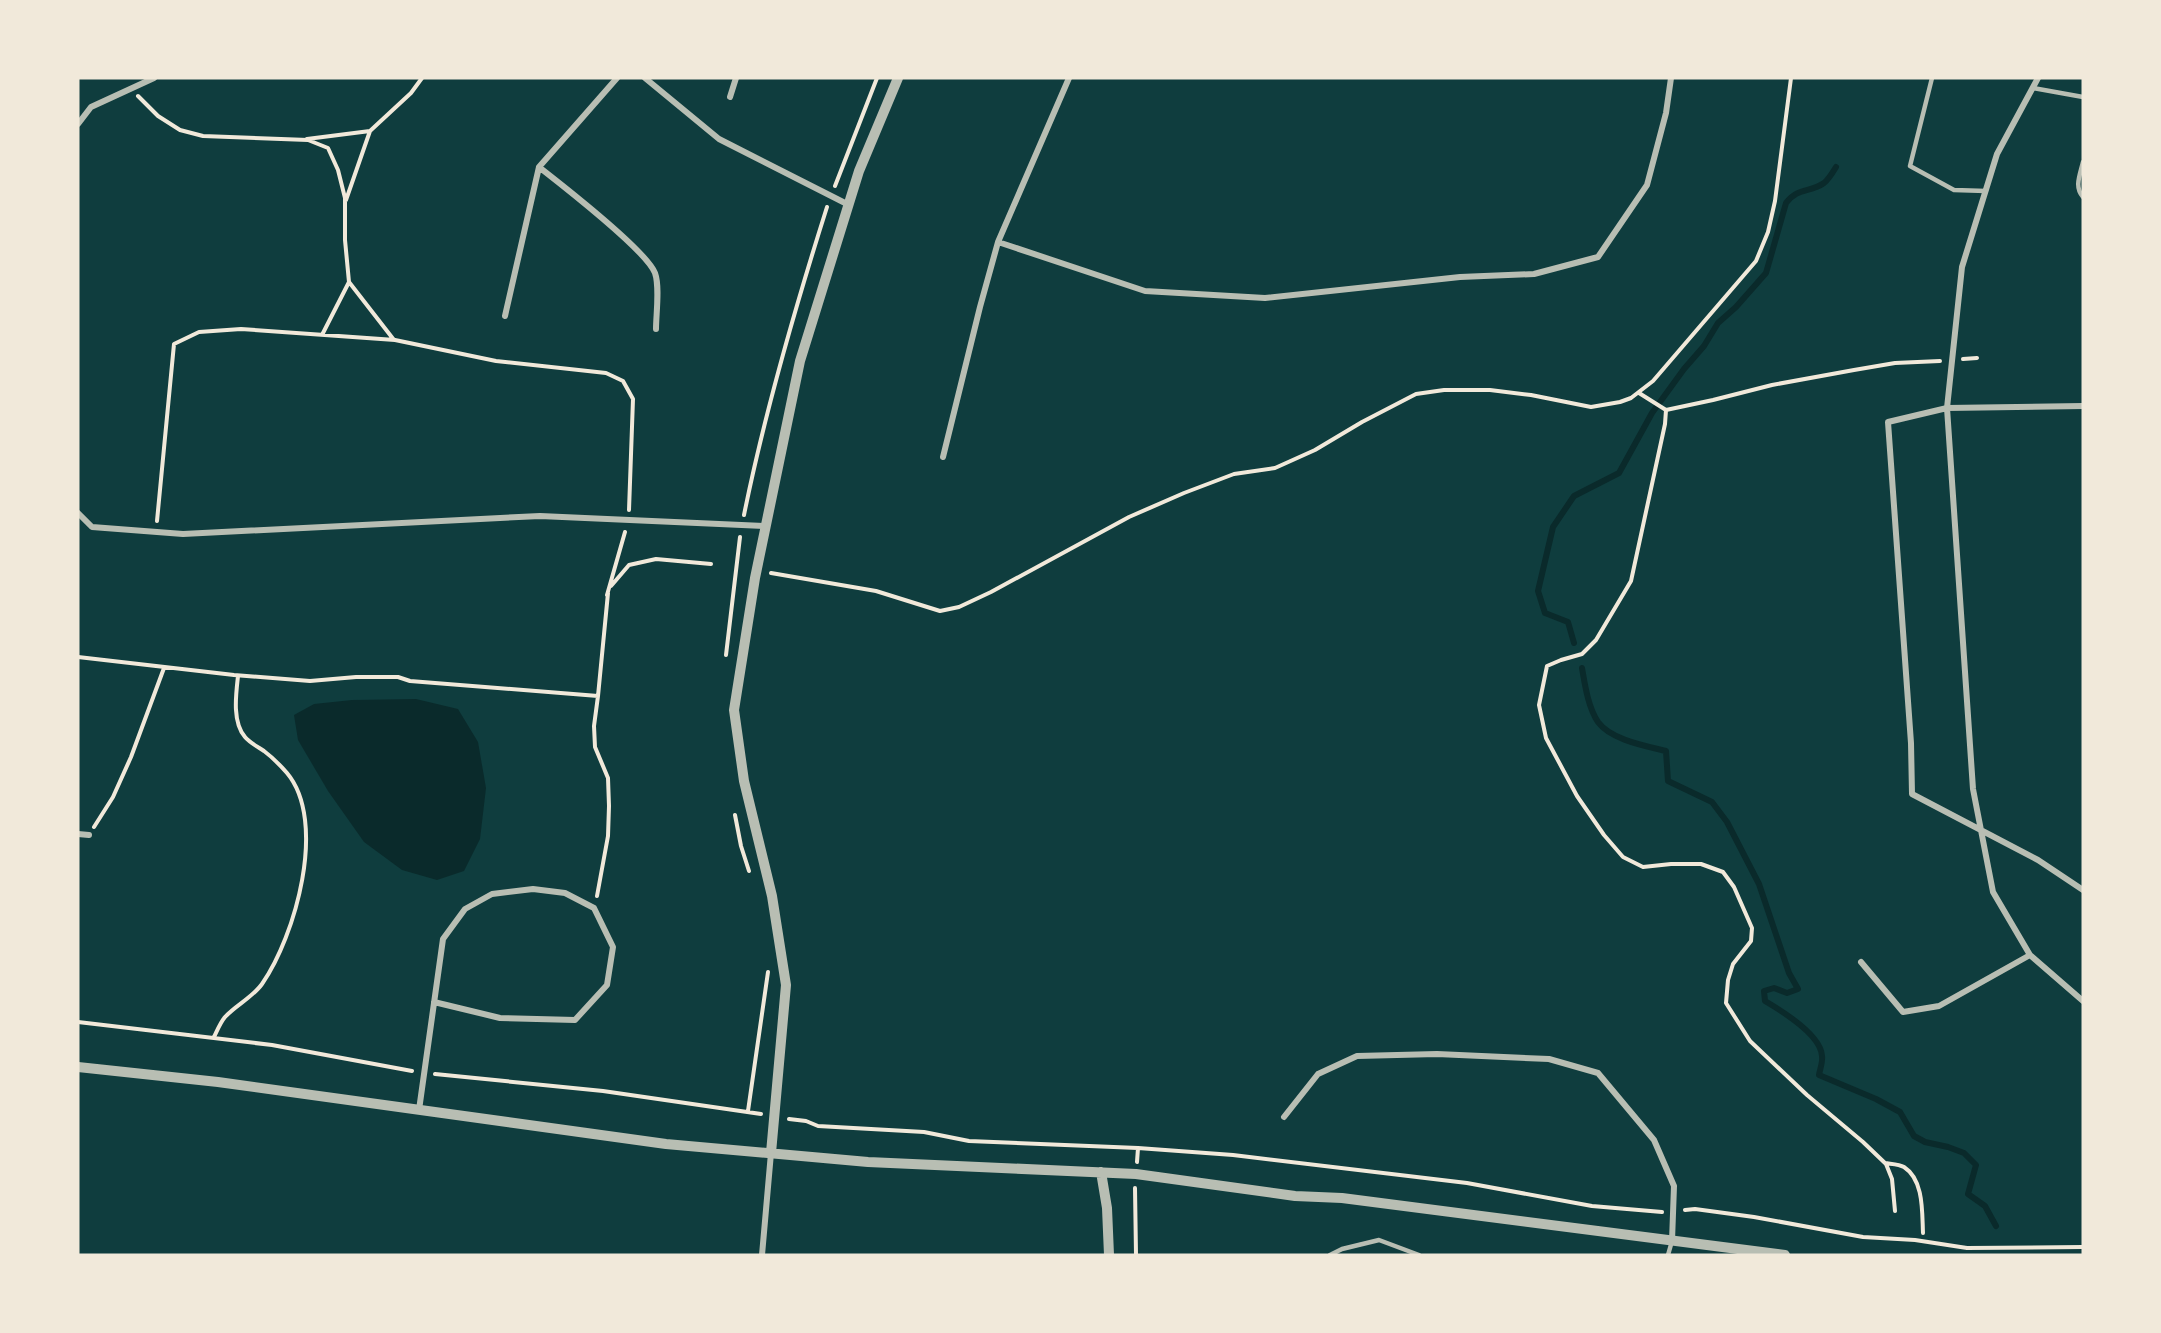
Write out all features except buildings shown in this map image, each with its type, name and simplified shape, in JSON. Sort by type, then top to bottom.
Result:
[{"type":"street","points":[[78,124],[91,107],[154,78]]},
{"type":"street","points":[[505,316],[539,167],[616,78]]},
{"type":"street","points":[[645,78],[719,139],[849,205]]},
{"type":"street","points":[[730,97],[736,78]]},
{"type":"street","points":[[762,1255],[786,985],[772,896],[744,781],[734,710],[754,578],[800,361],[859,171],[898,78]]},
{"type":"street","points":[[943,457],[998,242],[1069,78]]},
{"type":"street","points":[[998,242],[1145,291],[1265,298],[1452,278],[1534,274],[1598,257],[1647,185],[1666,113],[1671,78]]},
{"type":"street","points":[[2038,78],[1997,154],[1962,267],[1947,408],[1973,789],[1993,892],[2030,955],[2083,1001]]},
{"type":"street","points":[[539,167],[567,188],[641,254],[655,273],[656,329]]},
{"type":"street","points":[[2083,406],[1947,408],[1888,422],[1911,743],[1912,794],[2038,860],[2083,890]]},
{"type":"street","points":[[78,513],[92,527],[183,534],[540,516],[765,526]]},
{"type":"street","points":[[78,834],[89,835]]},
{"type":"street","points":[[419,1110],[423,1073],[443,939],[465,909],[492,894],[533,890],[565,893],[594,908],[613,947],[607,985],[574,1020],[500,1018],[434,1002]]},
{"type":"street","points":[[1862,962],[1903,1012],[1939,1006],[2030,955]]},
{"type":"street","points":[[1284,1117],[1318,1074],[1357,1056],[1437,1054],[1549,1059],[1598,1073],[1654,1140],[1674,1186],[1672,1241]]},
{"type":"street","points":[[78,1066],[218,1082],[666,1144],[868,1162],[1136,1174],[1295,1196],[1342,1198],[1785,1255]]},
{"type":"street","points":[[1101,1172],[1107,1208],[1110,1255]]},
{"type":"lane","points":[[1932,78],[1910,166],[1954,190],[1986,191]]},
{"type":"lane","points":[[2033,88],[2083,97]]},
{"type":"lane","points":[[2083,162],[2078,191],[2083,197]]},
{"type":"lane","points":[[1330,1255],[1342,1249],[1379,1240],[1419,1255]]},
{"type":"lane","points":[[1668,1255],[1672,1241]]},
{"type":"path","points":[[345,201],[370,130],[411,93],[422,78]]},
{"type":"path","points":[[771,573],[876,591],[940,611],[959,607],[992,592],[1129,517],[1184,493],[1234,474],[1275,468],[1315,450],[1416,394],[1444,390],[1490,390],[1531,395],[1592,407],[1620,402],[1639,393],[1653,381],[1756,261],[1768,231],[1775,201],[1791,78]]},
{"type":"path","points":[[130,89],[158,116],[180,130],[202,136],[303,140],[370,130]]},
{"type":"path","points":[[303,140],[328,148],[338,170],[345,201],[345,240],[349,282],[322,335]]},
{"type":"path","points":[[349,282],[395,340]]},
{"type":"path","points":[[157,532],[165,424],[174,345],[199,332],[241,329],[395,340],[496,362],[606,373],[623,381],[633,399],[628,520],[607,595],[594,726],[595,747],[609,778],[608,836],[602,880],[594,908]]},
{"type":"path","points":[[1639,393],[1666,410],[1772,385],[1895,363],[1977,358]]},
{"type":"path","points":[[1666,410],[1665,424],[1631,581],[1596,640],[1582,654],[1547,666],[1539,705],[1546,738],[1577,796],[1604,835],[1623,857],[1643,867],[1701,864],[1723,872],[1734,886],[1752,928],[1751,941],[1732,964],[1726,1003],[1749,1041],[1885,1163],[1892,1179],[1895,1211]]},
{"type":"path","points":[[607,595],[613,582],[629,565],[656,560],[711,564]]},
{"type":"path","points":[[78,657],[238,676],[310,681],[356,677],[398,677],[410,681],[598,696]]},
{"type":"path","points":[[89,835],[113,797],[131,757],[164,668]]},
{"type":"path","points":[[214,1037],[224,1018],[261,987],[274,966],[298,903],[304,861],[306,826],[302,803],[288,775],[267,754],[244,737],[238,719],[236,696],[238,676]]},
{"type":"path","points":[[78,1022],[272,1045],[423,1073],[603,1091],[748,1111],[774,1118],[806,1121],[818,1126],[924,1132],[969,1141],[1137,1148],[1233,1155],[1467,1184],[1592,1206],[1651,1212],[1695,1209],[1863,1237],[1915,1240],[1968,1248],[2083,1247]]},
{"type":"path","points":[[1136,1255],[1134,1206],[1137,1148]]},
{"type":"path","points":[[1885,1163],[1903,1166],[1917,1181],[1922,1206],[1923,1233]]},
{"type":"water","points":[[416,699],[458,709],[478,742],[486,788],[480,839],[464,871],[437,880],[402,870],[364,842],[328,791],[298,740],[294,715],[314,704],[352,700]]},
{"type":"waterway","points":[[1574,643],[1568,622],[1545,613],[1538,591],[1553,527],[1574,496],[1619,473],[1652,413],[1684,369],[1704,346],[1718,323],[1736,307],[1766,273],[1786,203],[1800,192],[1824,183],[1836,167]]},
{"type":"waterway","points":[[1582,668],[1587,696],[1598,722],[1620,738],[1666,751],[1668,781],[1712,802],[1727,822],[1759,884],[1789,973],[1798,989],[1787,993],[1774,988],[1764,991],[1765,1001],[1800,1024],[1815,1040],[1822,1056],[1819,1075],[1876,1099],[1900,1112],[1914,1136],[1925,1142],[1964,1153],[1976,1165],[1968,1194],[1985,1206],[1996,1226]]}]
